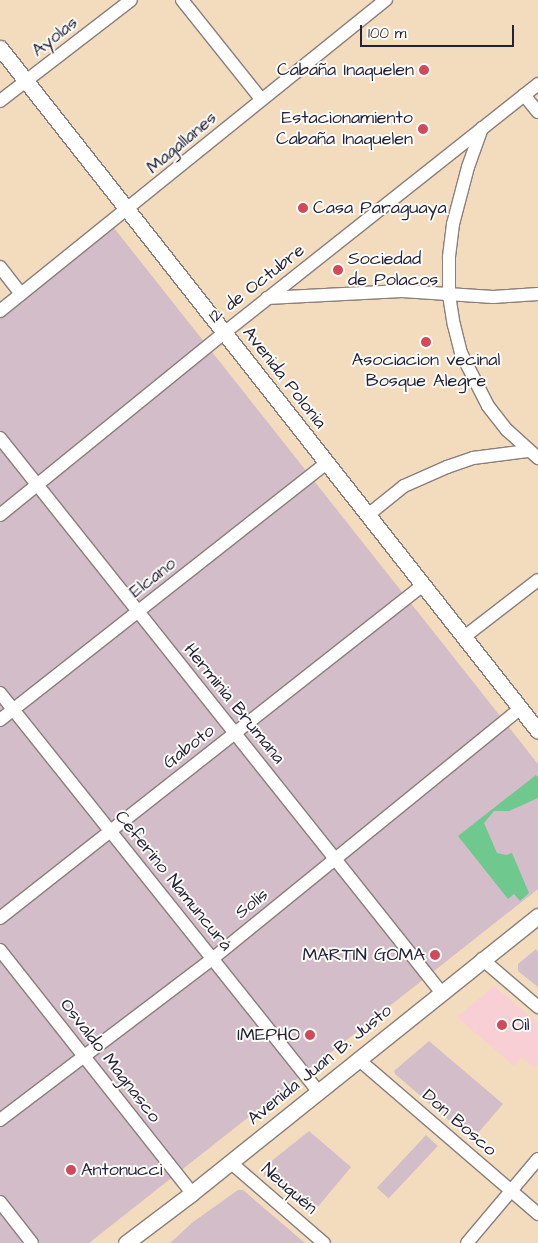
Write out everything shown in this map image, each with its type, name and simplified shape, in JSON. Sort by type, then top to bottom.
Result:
[{"type":"main road","name":"Avenida Polonia","points":[[0,48],[538,731]]},
{"type":"main road","name":"Avenida Juan B. Justo","points":[[126,1243],[192,1193],[538,916]]},
{"type":"street","name":"Ayolas","points":[[0,101],[131,0]]},
{"type":"street","points":[[182,0],[261,100]]},
{"type":"street","name":"Magallanes","points":[[0,311],[128,210],[386,0]]},
{"type":"street","name":"12 de Octubre","points":[[0,515],[267,298],[538,84]]},
{"type":"street","points":[[524,95],[538,112]]},
{"type":"street","points":[[482,128],[468,167],[453,224],[449,258],[449,294],[461,353],[488,406],[533,454]]},
{"type":"street","points":[[0,267],[21,294]]},
{"type":"street","points":[[267,298],[402,291],[511,297],[538,294]]},
{"type":"street","name":"Herminia Brumana","points":[[0,438],[441,992]]},
{"type":"street","points":[[368,515],[404,486],[432,472],[473,458],[533,454]]},
{"type":"street","name":"Elcano","points":[[0,720],[327,463]]},
{"type":"street","points":[[464,637],[538,580]]},
{"type":"street","name":"Gaboto","points":[[0,918],[423,585]]},
{"type":"street","name":"Ceferino Namuncurá","points":[[0,694],[318,1091]]},
{"type":"street","name":"Solís","points":[[0,1120],[212,959],[520,709]]},
{"type":"street","name":"Osvaldo Magnasco","points":[[0,950],[192,1193]]},
{"type":"street","points":[[482,959],[538,1007]]},
{"type":"street","name":"Don Bosco","points":[[358,1059],[538,1214]]},
{"type":"street","points":[[467,1243],[538,1159]]},
{"type":"street","name":"Neuquén","points":[[230,1162],[324,1243]]},
{"type":"street","points":[[0,1202],[32,1243]]},
{"type":"shaded area","points":[[114,228],[538,764],[538,889],[89,1243],[0,1243],[0,318]]},
{"type":"shaded area","points":[[536,949],[538,952],[538,987],[518,971],[518,964]]},
{"type":"shaded area","points":[[494,986],[538,1023],[538,1065],[535,1068],[521,1057],[514,1066],[457,1017]]},
{"type":"shaded area","points":[[429,1041],[503,1104],[472,1140],[395,1074],[394,1071]]},
{"type":"shaded area","points":[[309,1131],[351,1167],[311,1215],[264,1176],[264,1167]]},
{"type":"shaded area","points":[[426,1135],[438,1146],[389,1199],[377,1188]]},
{"type":"shaded area","points":[[238,1190],[243,1190],[305,1243],[170,1243],[193,1222]]},
{"type":"green space","points":[[536,775],[538,777],[538,798],[509,811],[494,811],[484,823],[497,853],[506,855],[512,853],[529,893],[520,901],[514,894],[508,899],[458,836]]},
{"type":"place","name":"Cabaña Inaquelen","points":[[424,70]]},
{"type":"place","name":"Estacionamiento Cabaña Inaquelen","points":[[423,129]]},
{"type":"place","name":"Casa Paraguaya","points":[[303,208]]},
{"type":"place","name":"Sociedad de Polacos","points":[[338,270]]},
{"type":"place","name":"Asociacion vecinal Bosque Alegre","points":[[426,342]]},
{"type":"place","name":"MARTIN GOMA","points":[[435,955]]},
{"type":"place","name":"Oil","points":[[502,1025]]},
{"type":"place","name":"IMEPHO","points":[[310,1035]]},
{"type":"place","name":"Antonucci","points":[[71,1170]]}]
